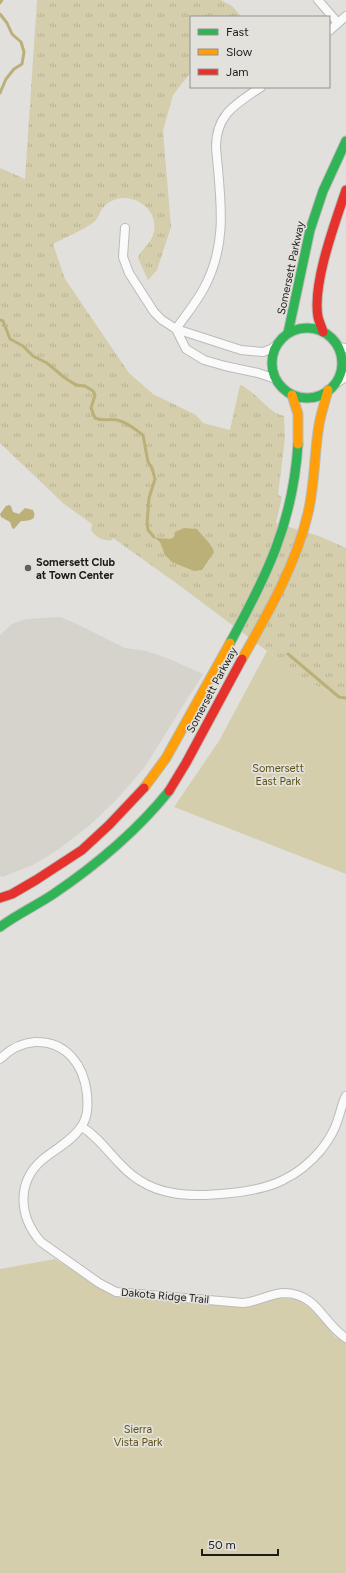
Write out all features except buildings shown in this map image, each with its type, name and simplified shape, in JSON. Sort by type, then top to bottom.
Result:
[{"type":"main road","name":"Somersett Parkway","points":[[288,333],[293,316],[300,269],[314,216],[326,181],[346,141]]},
{"type":"main road","points":[[324,332],[318,316],[321,284],[330,237],[346,190]]},
{"type":"main road","points":[[306,328],[324,332],[342,347],[339,375],[332,387],[320,395],[311,398],[301,398],[292,395],[282,388],[272,370],[274,352],[278,344],[288,333],[296,330],[306,328]]},
{"type":"main road","name":"Somersett Parkway","points":[[0,927],[79,876],[140,824],[172,786],[272,605],[297,548],[308,513],[314,478],[319,426],[332,387]]},
{"type":"main road","name":"Somersett Parkway","points":[[0,898],[12,894],[36,880],[82,850],[130,805],[166,758],[265,578],[278,545],[289,512],[297,468],[300,424],[295,401],[292,395]]},
{"type":"street","points":[[318,0],[338,23]]},
{"type":"street","points":[[330,30],[346,16]]},
{"type":"street","points":[[176,329],[204,289],[212,272],[221,236],[222,217],[216,147],[218,126],[231,108],[260,88]]},
{"type":"street","points":[[125,228],[123,256],[129,273],[154,312],[162,320],[176,329],[241,350],[263,352],[278,344]]},
{"type":"street","points":[[176,329],[186,349],[204,360],[258,373],[276,379]]},
{"type":"street","points":[[332,387],[346,377]]},
{"type":"street","name":"Dakota Ridge Trail","points":[[0,1058],[16,1047],[28,1043],[37,1042],[57,1046],[67,1052],[76,1062],[83,1072],[86,1084],[88,1104],[86,1116],[82,1126],[74,1136],[43,1160],[33,1170],[28,1179],[23,1200],[24,1210],[30,1227],[41,1242],[108,1289],[120,1292],[243,1303],[256,1301],[278,1294],[295,1294],[314,1304],[336,1330],[346,1338]]},
{"type":"street","points":[[82,1126],[97,1138],[112,1158],[125,1170],[140,1181],[154,1188],[171,1193],[189,1195],[248,1190],[265,1187],[282,1181],[299,1171],[312,1160],[330,1137],[338,1120],[346,1096]]},
{"type":"shaded area","points":[[6,506],[11,506],[13,512],[19,514],[25,508],[33,510],[34,518],[21,521],[14,529],[12,528],[10,522],[1,517],[0,514]]},
{"type":"shaded area","points":[[184,528],[197,529],[213,549],[214,552],[202,570],[194,571],[172,562],[165,555],[160,542],[154,537],[170,539],[174,537],[175,532]]},
{"type":"shaded area","points":[[60,617],[125,648],[146,651],[167,658],[203,674],[144,768],[118,798],[91,824],[59,849],[33,865],[2,877],[0,876],[0,635],[12,624],[26,619]]},
{"type":"green space","points":[[37,0],[221,0],[232,6],[241,16],[190,16],[190,73],[173,95],[163,131],[171,227],[157,270],[148,280],[138,258],[150,242],[153,235],[153,218],[143,204],[131,199],[125,198],[112,201],[102,209],[94,222],[53,244],[65,279],[129,373],[153,394],[196,415],[203,423],[230,430],[240,385],[252,392],[273,411],[284,416],[285,438],[278,495],[282,497],[276,523],[319,536],[346,548],[346,697],[303,681],[267,651],[113,538],[112,540],[106,540],[97,537],[91,530],[92,524],[64,504],[0,443],[0,168],[25,179]]},
{"type":"green space","name":"Somersett East Park","points":[[267,651],[303,681],[346,697],[346,874],[174,807],[219,741]]},
{"type":"green space","name":"Sierra Vista Park","points":[[55,1259],[113,1295],[245,1306],[278,1298],[297,1299],[315,1311],[335,1337],[346,1342],[346,1573],[0,1573],[0,1269]]},
{"type":"waterway","points":[[0,14],[7,23],[12,34],[21,42],[24,52],[22,64],[14,69],[6,79],[0,93]]},
{"type":"waterway","points":[[0,320],[3,321],[10,339],[23,346],[33,356],[47,363],[76,385],[85,386],[93,391],[95,395],[91,408],[95,418],[124,422],[143,435],[148,462],[152,468],[155,479],[149,498],[147,524],[148,530],[154,537]]},
{"type":"waterway","points":[[288,654],[339,697],[346,698]]},
{"type":"traffic: fast","points":[[288,333],[310,230],[323,191],[346,141]]},
{"type":"traffic: fast","points":[[307,328],[320,331],[332,338],[339,350],[342,363],[339,376],[332,388],[320,395],[307,398],[294,395],[282,388],[275,376],[272,363],[275,350],[282,338],[294,331],[307,328]]},
{"type":"traffic: fast","points":[[230,643],[256,594],[276,548],[290,499],[298,444]]},
{"type":"traffic: fast","points":[[0,927],[12,918],[52,895],[114,848],[143,820],[169,791]]},
{"type":"traffic: slow","points":[[242,659],[262,624],[289,570],[303,532],[312,491],[319,425],[328,390]]},
{"type":"traffic: slow","points":[[292,395],[298,414],[298,444]]},
{"type":"traffic: slow","points":[[144,788],[166,758],[230,643]]},
{"type":"traffic: jam","points":[[323,332],[318,317],[318,288],[321,271],[346,190]]},
{"type":"traffic: jam","points":[[169,791],[186,763],[242,659]]},
{"type":"traffic: jam","points":[[0,898],[12,894],[36,880],[82,850],[109,825],[144,788]]},
{"type":"place","name":"Somersett Club at Town Center","points":[[28,568]]}]
